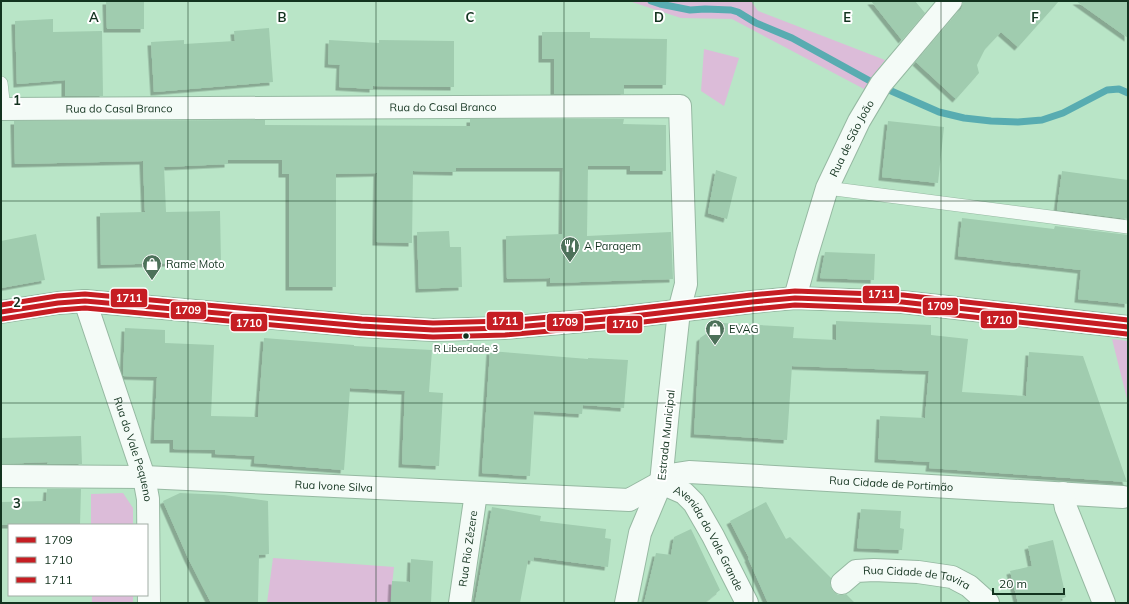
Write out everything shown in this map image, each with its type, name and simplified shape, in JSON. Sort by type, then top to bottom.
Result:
[{"type":"main road","points":[[1,312],[58,303],[85,301],[361,326],[433,330],[504,328],[617,318],[795,298],[902,302],[1128,327]]},
{"type":"street","name":"Rua de São João","points":[[795,298],[827,188],[859,120],[881,84],[946,3]]},
{"type":"street","name":"Rua do Casal Branco","points":[[2,109],[680,106],[686,284],[680,311]]},
{"type":"street","name":"Rua do Vale Pequeno","points":[[85,301],[144,477],[148,499],[149,603]]},
{"type":"street","name":"Estrada Municipal","points":[[626,603],[640,534],[662,483],[668,411],[680,311]]},
{"type":"street","name":"Rua Cidade de Portimão","points":[[662,483],[676,474],[689,472],[1123,497]]},
{"type":"street","name":"Rua Ivone Silva","points":[[1,476],[144,477],[629,500],[662,483]]},
{"type":"street","name":"Avenida do Vale Grande","points":[[662,483],[684,493],[694,503],[748,603]]},
{"type":"street","name":"Rua Rio Zêzere","points":[[460,603],[476,493]]},
{"type":"street","points":[[1063,493],[1066,508],[1104,603]]},
{"type":"street","name":"Rua Cidade de Tavira","points":[[842,583],[856,571],[874,570],[918,572],[952,577],[968,586],[988,603]]},
{"type":"lane","points":[[1,83],[2,109]]},
{"type":"lane","points":[[827,188],[1128,227]]},
{"type":"shaded area","points":[[629,1],[751,1],[758,11],[885,60],[864,89],[732,19],[681,18]]},
{"type":"shaded area","points":[[704,49],[739,58],[724,106],[701,91]]},
{"type":"shaded area","points":[[1112,339],[1128,341],[1128,403]]},
{"type":"shaded area","points":[[123,493],[133,508],[133,524],[91,524],[91,494]]},
{"type":"shaded area","points":[[273,558],[394,567],[390,603],[267,603]]},
{"type":"shaded area","points":[[92,596],[133,596],[133,603],[92,603]]},
{"type":"building","points":[[106,1],[144,1],[144,29],[107,29]]},
{"type":"building","points":[[871,1],[915,1],[925,13],[902,40]]},
{"type":"building","points":[[963,1],[1059,1],[1018,47],[1001,32],[985,49],[977,65],[979,73],[956,99],[916,62],[961,9]]},
{"type":"building","points":[[1076,1],[1128,1],[1128,38]]},
{"type":"building","points":[[53,19],[53,32],[102,31],[103,96],[65,96],[65,80],[17,84],[15,21]]},
{"type":"building","points":[[269,28],[273,82],[154,92],[151,42],[184,40],[184,44],[235,41],[234,31]]},
{"type":"building","points":[[542,32],[590,32],[590,38],[667,39],[666,85],[624,85],[624,94],[554,94],[554,59],[542,59]]},
{"type":"building","points":[[329,40],[379,43],[379,40],[454,41],[454,87],[373,86],[373,89],[339,87],[340,65],[328,64]]},
{"type":"building","points":[[470,119],[624,119],[623,124],[666,125],[666,171],[630,171],[630,166],[588,166],[587,236],[671,232],[673,279],[550,283],[550,278],[507,279],[506,236],[562,234],[563,168],[456,168],[456,172],[413,171],[412,243],[376,242],[377,173],[336,174],[336,287],[289,287],[289,174],[282,174],[282,160],[228,160],[228,164],[164,167],[166,212],[220,211],[221,264],[171,265],[171,263],[101,265],[100,213],[145,212],[143,161],[15,164],[14,121],[265,120],[265,125],[470,126]]},
{"type":"building","points":[[888,121],[944,127],[938,183],[882,177]]},
{"type":"building","points":[[716,170],[737,177],[727,219],[708,213]]},
{"type":"building","points":[[1062,171],[1128,180],[1128,219],[1057,210]]},
{"type":"building","points":[[962,218],[1054,229],[1055,226],[1128,235],[1128,304],[1078,299],[1081,270],[958,256]]},
{"type":"building","points":[[449,231],[450,247],[461,247],[462,287],[419,289],[417,232]]},
{"type":"building","points":[[36,234],[45,280],[1,288],[1,241]]},
{"type":"building","points":[[825,252],[875,254],[874,280],[820,278]]},
{"type":"building","points":[[836,321],[931,325],[931,335],[968,339],[962,392],[1026,396],[1029,352],[1083,356],[1127,482],[929,468],[930,462],[878,459],[880,416],[925,418],[929,371],[792,366],[787,440],[694,434],[700,338],[722,323],[794,327],[793,338],[836,340]]},
{"type":"building","points":[[125,328],[165,330],[165,343],[214,345],[211,416],[258,417],[264,338],[354,346],[432,350],[429,392],[443,393],[439,466],[402,464],[405,391],[350,388],[344,470],[254,463],[255,456],[215,454],[215,450],[173,449],[173,440],[154,440],[157,377],[123,376]]},
{"type":"building","points":[[490,351],[588,359],[628,360],[624,408],[583,405],[582,414],[534,411],[530,476],[482,473]]},
{"type":"building","points":[[81,436],[82,464],[47,464],[48,462],[1,464],[1,438]]},
{"type":"building","points":[[47,489],[81,489],[80,524],[1,525],[1,502],[46,501]]},
{"type":"building","points":[[180,493],[224,495],[268,501],[269,554],[259,555],[258,603],[211,603],[188,558],[163,501]]},
{"type":"building","points":[[766,502],[786,539],[790,537],[831,578],[830,585],[833,591],[838,595],[846,594],[855,603],[768,603],[749,558],[730,521]]},
{"type":"building","points":[[492,507],[541,516],[540,521],[606,529],[605,538],[611,539],[608,567],[534,557],[533,561],[528,560],[520,603],[475,603]]},
{"type":"building","points":[[861,509],[901,511],[900,528],[904,529],[902,550],[857,548]]},
{"type":"building","points":[[691,529],[720,590],[704,603],[644,603],[656,553],[671,555],[674,537]]},
{"type":"building","points":[[1053,540],[1066,597],[1060,599],[1061,603],[1018,603],[1010,571],[1032,566],[1028,546]]},
{"type":"building","points":[[411,559],[433,561],[431,603],[391,603],[392,581],[410,582]]},
{"type":"waterway","points":[[651,1],[690,10],[731,10],[738,12],[756,23],[792,38],[870,81]]},
{"type":"waterway","points":[[889,90],[939,112],[964,118],[1018,122],[1042,120],[1063,113],[1107,90],[1119,89],[1128,93]]},
{"type":"transit line","name":"1711","points":[[1,305],[57,296],[85,294],[362,319],[433,323],[504,321],[616,311],[795,291],[903,295],[1128,320]]},
{"type":"transit line","name":"1709","points":[[1,312],[58,303],[85,301],[361,326],[433,330],[504,328],[617,318],[795,298],[902,302],[1128,327]]},
{"type":"transit line","name":"1710","points":[[2,319],[59,310],[85,308],[360,333],[433,337],[505,335],[618,325],[795,305],[901,309],[1127,334]]},
{"type":"place","name":"A Paragem","points":[[570,263]]},
{"type":"place","name":"Rame Moto","points":[[152,281]]},
{"type":"place","name":"R Liberdade 3","points":[[466,336]]},
{"type":"place","name":"EVAG","points":[[715,346]]}]
